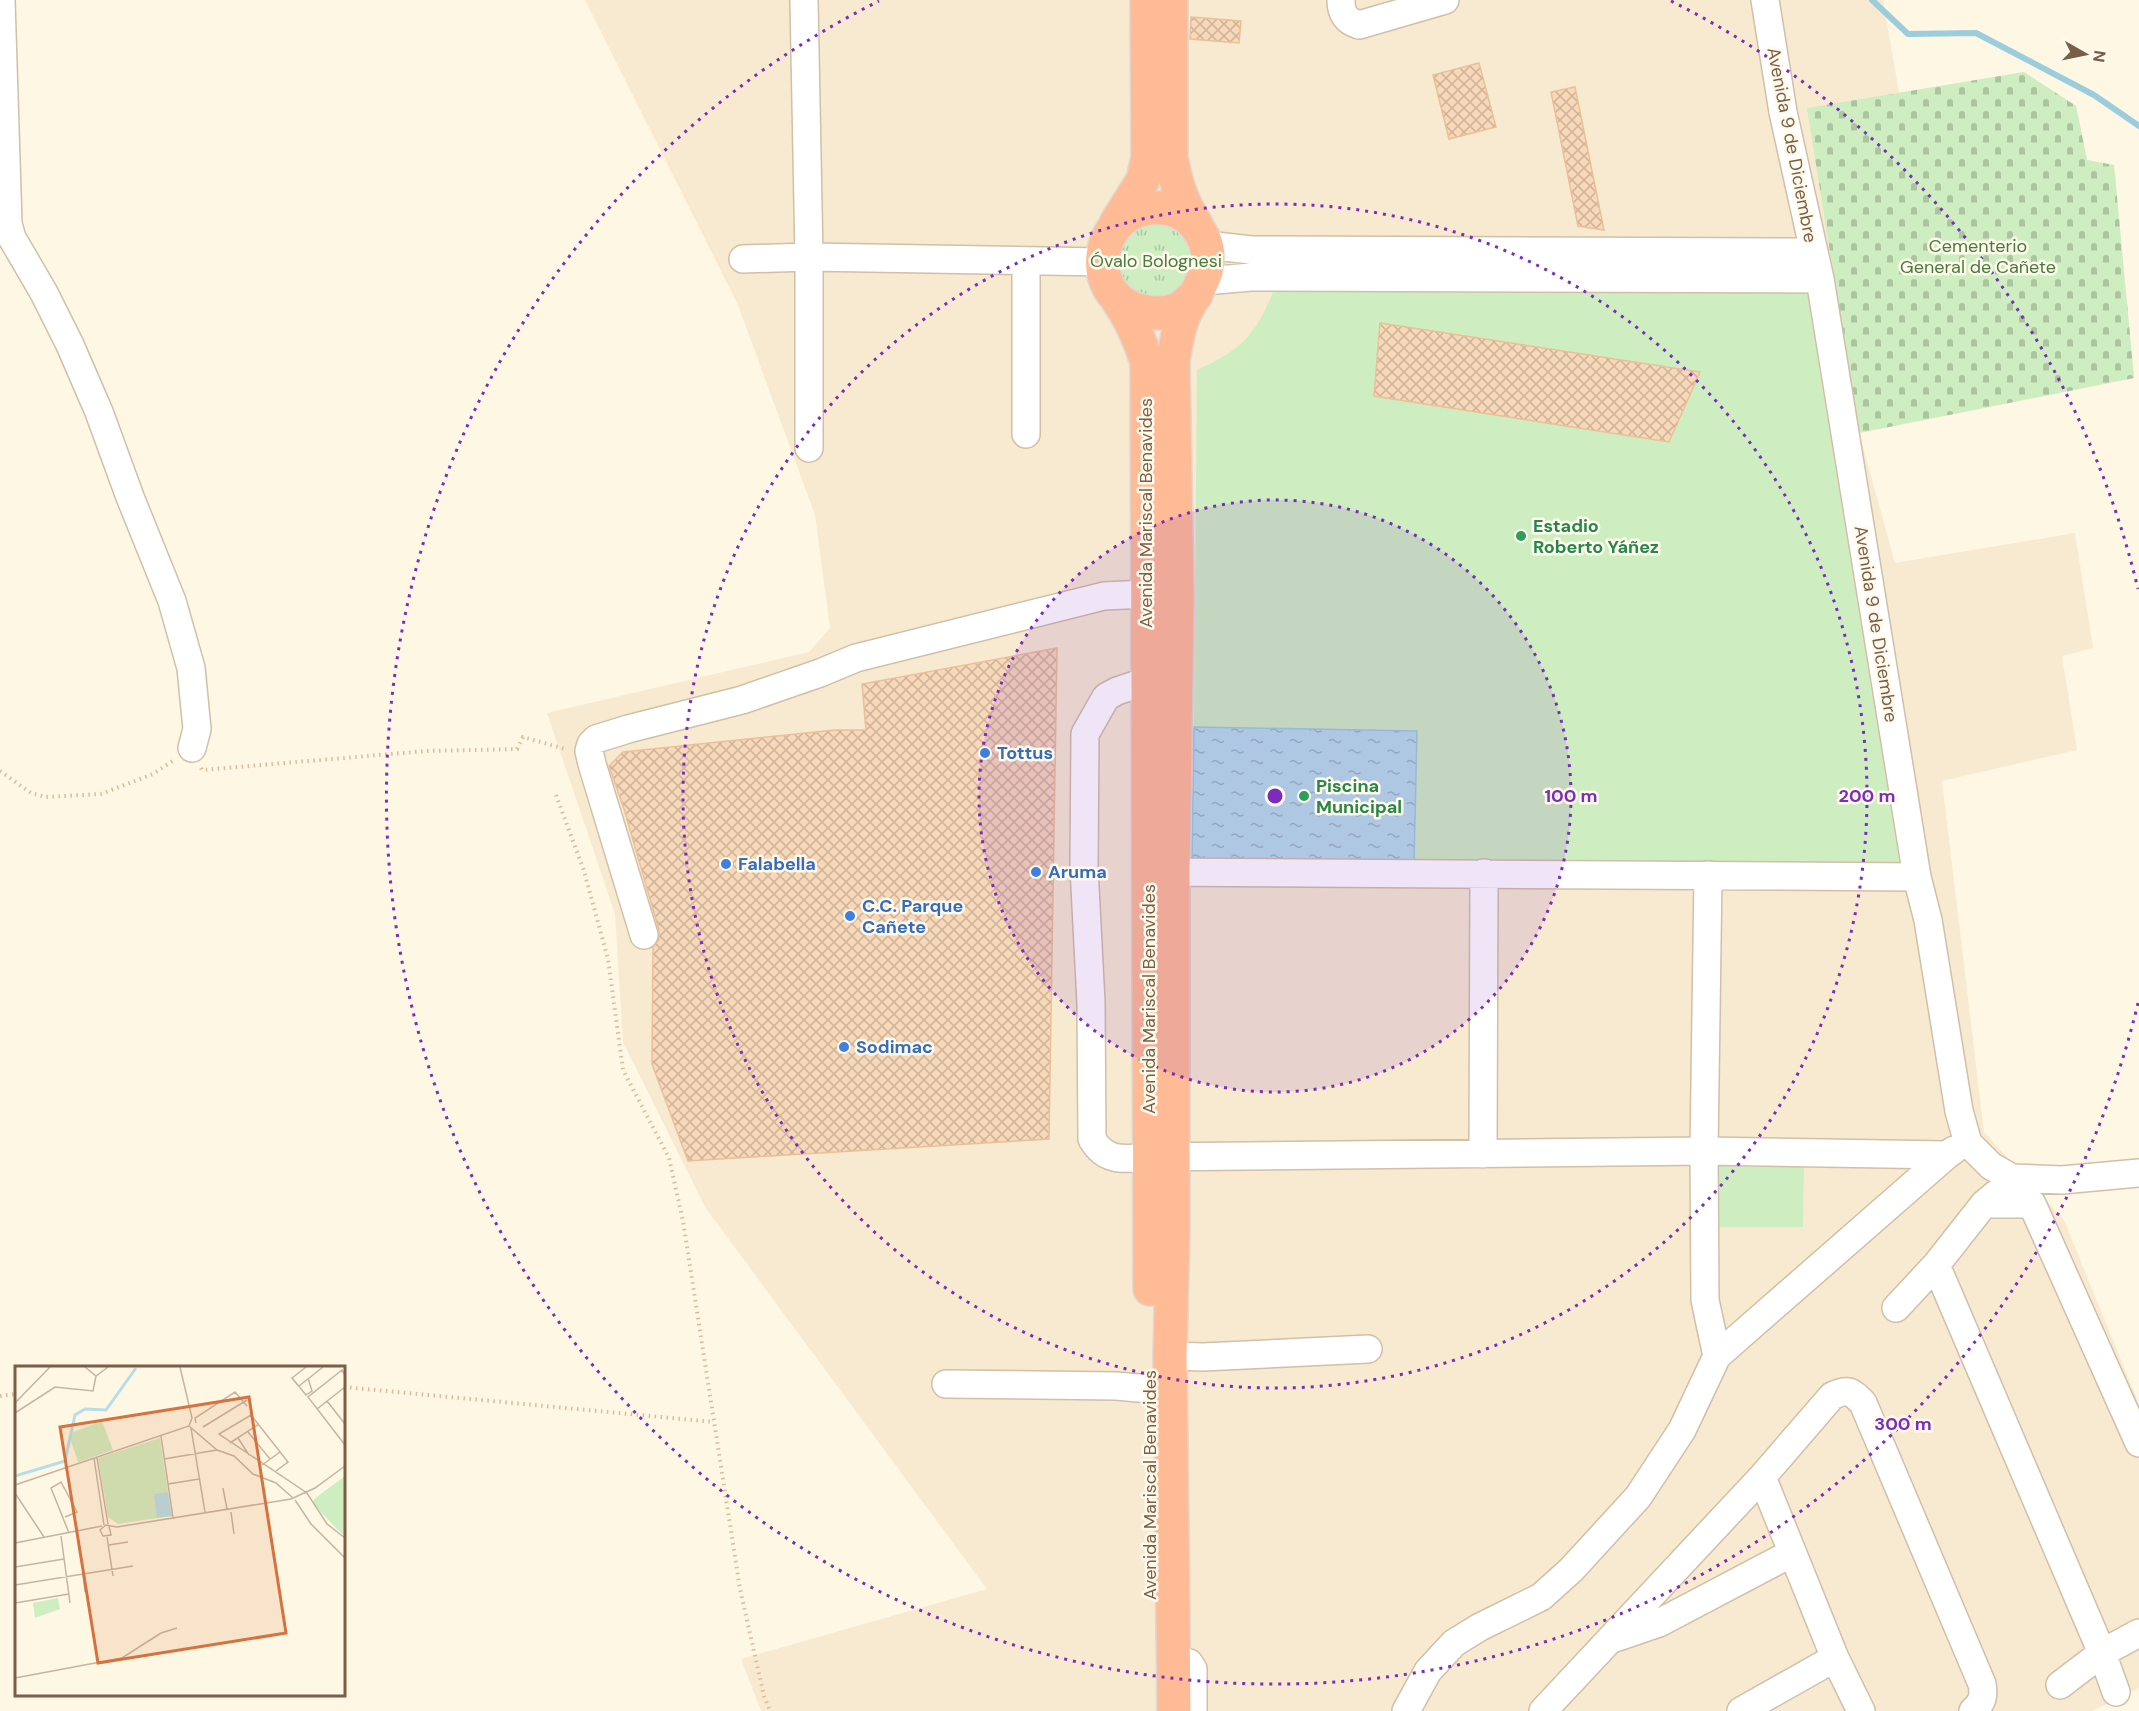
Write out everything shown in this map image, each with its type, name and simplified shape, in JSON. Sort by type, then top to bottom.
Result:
[{"type":"highway","points":[[1147,0],[1148,157],[1143,180],[1105,241],[1102,262],[1106,280],[1115,296],[1133,309],[1155,314],[1178,309],[1200,288],[1209,264],[1203,238],[1175,182],[1171,156],[1171,0]]},
{"type":"highway","points":[[1116,223],[1132,212],[1150,207],[1169,208],[1187,217],[1203,238]]},
{"type":"highway","name":"Avenida Mariscal Benavides","points":[[1174,1711],[1170,1356],[1161,1158],[1162,596],[1173,360],[1177,336],[1184,315],[1200,288]]},
{"type":"highway","name":"Avenida Mariscal Benavides","points":[[1115,296],[1130,317],[1147,362],[1162,596],[1147,681],[1161,872]]},
{"type":"highway","name":"Avenida Mariscal Benavides","points":[[1152,1711],[1150,1389],[1161,1158]]},
{"type":"street","points":[[1,0],[8,224],[12,238],[44,293],[70,345],[99,412],[130,497],[172,600],[191,668],[197,729],[192,748]]},
{"type":"street","points":[[804,0],[809,257],[809,448]]},
{"type":"street","points":[[1341,0],[1345,15],[1350,22],[1359,25],[1445,0]]},
{"type":"street","name":"Avenida 9 de Diciembre","points":[[1765,0],[1784,112],[1820,279],[1917,877],[1928,920],[1959,1111],[1958,1149],[2012,1178]]},
{"type":"street","points":[[1203,238],[1251,250],[1813,252]]},
{"type":"street","points":[[743,259],[809,257],[1102,262]]},
{"type":"street","points":[[1026,261],[1026,434]]},
{"type":"street","points":[[1200,288],[1251,277],[1820,279]]},
{"type":"street","points":[[644,934],[592,764],[589,751],[596,739],[742,700],[856,658],[1104,596],[1162,596]]},
{"type":"street","points":[[1147,681],[1106,697],[1085,734],[1084,867],[1091,1003],[1092,1139],[1098,1149],[1121,1160],[1958,1149]]},
{"type":"street","points":[[1161,872],[1917,877]]},
{"type":"street","points":[[1484,873],[1484,1154]]},
{"type":"street","points":[[1708,874],[1704,1151],[1705,1300],[1718,1356]]},
{"type":"street","points":[[1406,1711],[1428,1671],[1454,1643],[1480,1627],[1541,1597],[1571,1570],[1638,1497],[1682,1430],[1718,1356],[1958,1149]]},
{"type":"street","points":[[1896,1308],[1936,1265],[1984,1204],[2012,1178],[2061,1180],[2139,1173]]},
{"type":"street","points":[[1984,1204],[2032,1204],[2139,1443]]},
{"type":"street","points":[[1936,1265],[2102,1653],[2116,1692]]},
{"type":"street","points":[[1170,1356],[1203,1357],[1368,1349]]},
{"type":"street","points":[[946,1384],[1116,1386],[1150,1389]]},
{"type":"street","points":[[1543,1711],[1762,1477],[1832,1396],[1842,1391],[1852,1392],[1863,1403],[1982,1684],[1984,1694],[1981,1704],[1973,1711]]},
{"type":"street","points":[[1762,1477],[1835,1658],[1861,1711]]},
{"type":"street","points":[[1612,1639],[1659,1623],[1792,1553]]},
{"type":"street","points":[[2060,1684],[2102,1653],[2139,1633]]},
{"type":"street","points":[[1741,1711],[1835,1658]]},
{"type":"street","points":[[1174,1659],[1189,1663],[1192,1669],[1193,1711]]},
{"type":"path","points":[[0,771],[31,793],[45,797],[101,794],[153,774],[192,748],[202,770],[426,751],[517,749],[523,737],[565,749]]},
{"type":"path","points":[[556,795],[584,871],[608,959],[615,1026],[623,1070],[669,1158],[683,1221],[740,1588],[764,1696],[770,1711]]},
{"type":"path","points":[[345,1387],[714,1422]]},
{"type":"path","points":[[0,1396],[15,1394]]},
{"type":"shaded area","points":[[585,0],[1883,0],[1899,93],[2024,72],[2076,106],[2087,160],[2114,165],[2134,378],[1859,433],[1895,563],[2075,533],[2093,648],[2062,656],[2077,750],[1942,781],[1984,1132],[2064,1220],[2139,1404],[2139,1688],[2092,1711],[761,1711],[741,1659],[987,1589],[705,1207],[623,1042],[615,914],[547,713],[809,652],[830,628],[815,515],[738,305]]},
{"type":"green space","name":"Cementerio General de Cañete","points":[[2024,72],[2076,106],[2087,160],[2114,165],[2134,378],[1859,433],[1807,108]]},
{"type":"green space","name":"Óvalo Bolognesi","points":[[1176,224],[1194,245],[1195,272],[1169,299],[1131,294],[1117,273],[1117,246],[1135,225]]},
{"type":"green space","name":"Estadio Roberto Yáñez","points":[[1273,292],[1807,292],[1900,866],[1414,862],[1417,731],[1194,727],[1197,370],[1224,356],[1245,340],[1267,307]]},
{"type":"green space","points":[[1708,1166],[1804,1167],[1803,1227],[1707,1227]]},
{"type":"water","name":"Piscina Municipal","points":[[1194,727],[1417,731],[1414,862],[1192,861]]},
{"type":"building","points":[[1191,17],[1241,21],[1239,43],[1190,39]]},
{"type":"building","points":[[1479,63],[1496,127],[1449,139],[1433,75]]},
{"type":"building","points":[[1575,87],[1604,230],[1578,226],[1551,92]]},
{"type":"building","points":[[1380,323],[1700,372],[1669,442],[1374,396]]},
{"type":"building","name":"C.C. Parque Cañete","points":[[1057,648],[1049,1139],[688,1161],[652,1064],[653,947],[659,939],[659,930],[624,809],[609,766],[623,752],[835,730],[866,730],[862,684]]},
{"type":"waterway","points":[[1872,0],[1908,34],[1976,33],[2094,95],[2139,126]]},
{"type":"place","name":"Estadio Roberto Yáñez","points":[[1521,536]]},
{"type":"place","name":"Tottus","points":[[985,753]]},
{"type":"place","name":"Piscina Municipal","points":[[1304,796]]},
{"type":"place","name":"Falabella","points":[[726,864]]},
{"type":"place","name":"Aruma","points":[[1036,872]]},
{"type":"place","name":"C.C. Parque Cañete","points":[[850,916]]},
{"type":"place","name":"Sodimac","points":[[844,1047]]}]
